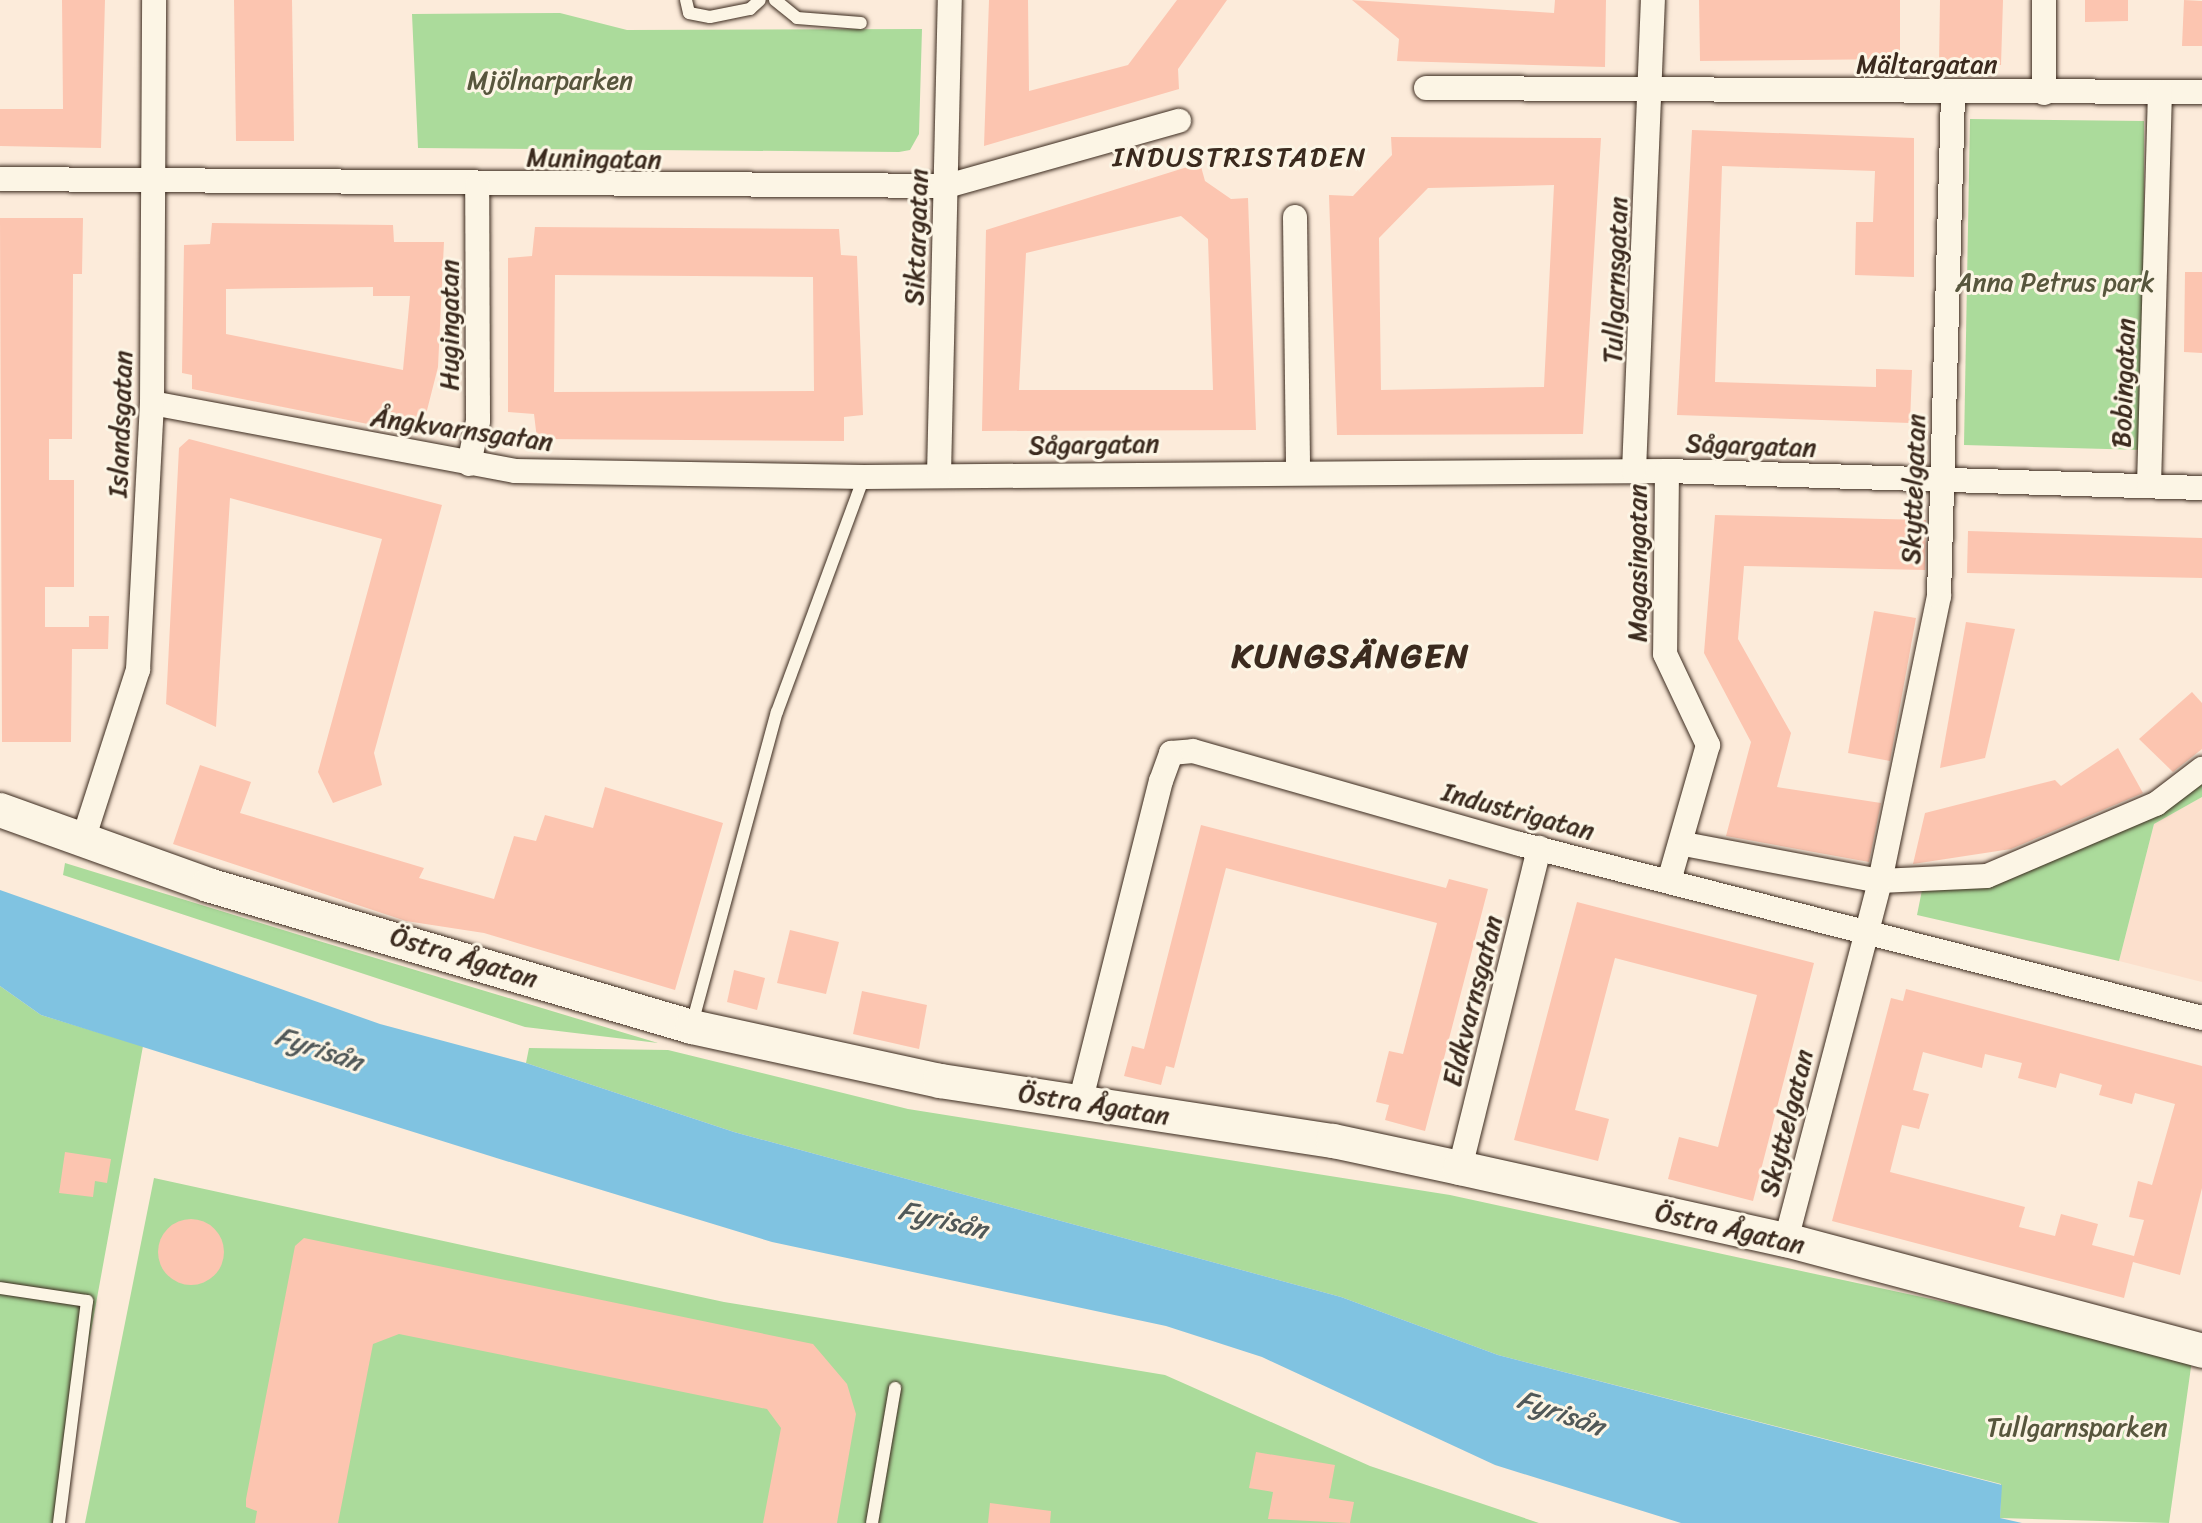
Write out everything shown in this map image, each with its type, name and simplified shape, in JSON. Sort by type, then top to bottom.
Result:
[{"type":"street","name":"Islandsgatan","points":[[83,840],[138,670],[152,403],[154,0]]},
{"type":"street","name":"Siktargatan","points":[[939,475],[950,0]]},
{"type":"street","name":"Tullgarnsgatan","points":[[1634,471],[1652,92],[1653,0]]},
{"type":"street","points":[[2044,0],[2044,93]]},
{"type":"street","points":[[1426,88],[1652,92]]},
{"type":"street","name":"Mältargatan","points":[[1652,92],[2202,92]]},
{"type":"street","name":"Bobingatan","points":[[2149,485],[2160,92]]},
{"type":"street","name":"Skyttelgatan","points":[[1786,1240],[1880,881],[1939,596],[1953,94]]},
{"type":"street","name":"Muningatan","points":[[0,179],[477,185],[947,186],[1179,121]]},
{"type":"street","name":"Hugingatan","points":[[469,464],[478,421],[477,185]]},
{"type":"street","points":[[1295,217],[1298,469]]},
{"type":"street","name":"Ångkvarnsgatan","points":[[152,403],[469,464],[864,477],[939,475]]},
{"type":"street","name":"Sågargatan","points":[[939,475],[1298,469],[1667,471],[2202,488]]},
{"type":"street","name":"Magasingatan","points":[[1667,471],[1665,654],[1708,745],[1684,844],[1669,881]]},
{"type":"street","name":"Industrigatan","points":[[1080,1103],[1171,753],[1193,751],[1539,848],[2202,1018]]},
{"type":"street","points":[[1684,844],[1880,881],[1987,876],[2156,804],[2202,769]]},
{"type":"street","name":"Östra Ågatan","points":[[0,810],[208,885],[692,1027],[1080,1103],[1460,1168],[1786,1240],[2202,1351]]},
{"type":"street","name":"Eldkvarnsgatan","points":[[1460,1168],[1539,848]]},
{"type":"lane","points":[[686,0],[689,13],[710,17],[750,9],[760,0]]},
{"type":"lane","points":[[775,0],[797,18],[861,23]]},
{"type":"lane","points":[[692,1027],[777,712],[864,477]]},
{"type":"lane","points":[[0,1288],[87,1301],[59,1523]]},
{"type":"lane","points":[[872,1523],[895,1388]]},
{"type":"shaded area","points":[[2202,797],[2202,982],[2119,961],[2154,824]]},
{"type":"green space","name":"Mjölnarparken","points":[[560,13],[627,30],[922,29],[919,134],[910,150],[899,152],[418,148],[412,14]]},
{"type":"green space","name":"Anna Petrus park","points":[[1970,119],[2144,121],[2144,450],[1964,445]]},
{"type":"green space","points":[[2202,781],[2202,797],[2154,824],[2119,961],[1917,915],[1925,875],[2037,862]]},
{"type":"green space","points":[[65,863],[658,1043],[525,1027],[63,875]]},
{"type":"green space","points":[[0,986],[41,1015],[143,1046],[56,1523],[0,1523]]},
{"type":"green space","name":"Tullgarnsparken","points":[[529,1048],[668,1050],[908,1109],[1450,1195],[2148,1346],[2192,1360],[2169,1523],[2000,1518],[2001,1484],[1498,1355],[1341,1297],[734,1132],[526,1063]]},
{"type":"green space","points":[[154,1178],[724,1302],[1165,1375],[1370,1466],[1539,1523],[85,1523]]},
{"type":"water","name":"Fyrisån","points":[[0,890],[380,1024],[526,1063],[734,1132],[1341,1297],[1498,1355],[2002,1485],[2000,1518],[2022,1523],[1681,1523],[1495,1465],[1262,1357],[1166,1326],[772,1242],[506,1161],[41,1015],[0,986]]},
{"type":"building","points":[[62,0],[105,0],[101,148],[0,146],[0,109],[63,109]]},
{"type":"building","points":[[234,0],[292,0],[294,141],[236,141]]},
{"type":"building","points":[[989,0],[1028,0],[1029,91],[1128,65],[1177,0],[1227,0],[1178,69],[1179,89],[984,146]]},
{"type":"building","points":[[1352,0],[1554,13],[1555,0],[1606,0],[1605,67],[1397,61],[1399,39]]},
{"type":"building","points":[[1699,0],[1900,0],[1900,59],[1700,61]]},
{"type":"building","points":[[1940,0],[2003,0],[2001,65],[1939,63]]},
{"type":"building","points":[[2085,0],[2128,0],[2128,21],[2085,22]]},
{"type":"building","points":[[2184,0],[2202,1],[2202,46],[2182,46]]},
{"type":"building","points":[[1692,130],[1914,138],[1914,277],[1855,275],[1856,222],[1873,222],[1875,171],[1722,166],[1715,382],[1876,387],[1876,369],[1912,370],[1910,423],[1677,415]]},
{"type":"building","points":[[1391,137],[1601,138],[1583,434],[1337,435],[1329,195],[1353,196],[1392,155]],"holes":[[[1554,185],[1544,387],[1381,390],[1379,238],[1428,188]]]},
{"type":"building","points":[[1200,163],[1205,181],[1231,199],[1248,198],[1256,430],[982,431],[986,230]],"holes":[[[1181,216],[1208,239],[1213,390],[1019,390],[1026,253]]]},
{"type":"building","points":[[0,218],[83,218],[82,274],[73,274],[72,439],[49,439],[49,480],[74,480],[74,587],[45,587],[45,627],[89,627],[89,616],[109,616],[108,649],[72,649],[71,742],[2,742]]},
{"type":"building","points":[[212,223],[393,225],[394,242],[444,242],[438,367],[423,426],[401,419],[398,430],[192,389],[192,375],[182,373],[184,245],[210,244]],"holes":[[[373,287],[373,296],[410,296],[403,370],[226,334],[226,289]]]},
{"type":"building","points":[[535,227],[839,229],[841,255],[857,256],[863,415],[844,417],[844,441],[537,439],[534,414],[508,412],[508,258],[532,256]],"holes":[[[555,275],[813,277],[814,391],[554,392]]]},
{"type":"building","points":[[2185,272],[2202,272],[2202,353],[2184,352]]},
{"type":"building","points":[[189,439],[442,505],[374,753],[382,785],[333,803],[318,772],[382,539],[230,498],[216,727],[166,704],[179,448]]},
{"type":"building","points":[[1715,515],[1926,520],[1925,570],[1744,566],[1738,639],[1791,733],[1777,787],[1881,803],[1869,862],[1726,836],[1751,742],[1704,653]]},
{"type":"building","points":[[1968,531],[2202,538],[2202,578],[1967,573]]},
{"type":"building","points":[[1874,611],[1916,618],[1890,761],[1848,753]]},
{"type":"building","points":[[1966,622],[2015,629],[1985,758],[1940,768]]},
{"type":"building","points":[[2192,692],[2202,703],[2202,749],[2173,772],[2139,739]]},
{"type":"building","points":[[2118,748],[2143,793],[2011,849],[1913,864],[1925,813],[2055,780],[2061,786]]},
{"type":"building","points":[[200,765],[251,782],[240,813],[424,868],[419,878],[494,899],[514,836],[536,841],[545,815],[593,828],[605,787],[723,823],[675,990],[484,933],[406,921],[173,844]]},
{"type":"building","points":[[1201,825],[1446,888],[1449,879],[1488,889],[1425,1131],[1385,1120],[1389,1105],[1376,1102],[1389,1051],[1403,1054],[1437,923],[1226,868],[1174,1068],[1166,1066],[1161,1085],[1124,1076],[1132,1046],[1144,1049]]},
{"type":"building","points":[[1577,902],[1814,963],[1753,1201],[1668,1179],[1679,1137],[1718,1147],[1757,995],[1615,958],[1575,1110],[1609,1119],[1598,1161],[1514,1140]]},
{"type":"building","points":[[790,930],[839,942],[826,994],[777,983]]},
{"type":"building","points":[[734,970],[765,978],[757,1010],[727,1002]]},
{"type":"building","points":[[1906,989],[2202,1066],[2202,1188],[2180,1275],[2133,1262],[2124,1298],[1832,1221],[1891,998],[1903,1001]],"holes":[[[1923,1052],[1982,1068],[1985,1054],[2022,1063],[2018,1078],[2056,1088],[2060,1073],[2102,1085],[2099,1095],[2132,1104],[2135,1093],[2175,1104],[2152,1185],[2138,1181],[2129,1217],[2144,1220],[2134,1256],[2092,1245],[2098,1224],[2061,1214],[2055,1236],[2019,1227],[2025,1207],[1890,1172],[1902,1125],[1919,1129],[1929,1094],[1913,1090]]]},
{"type":"building","points":[[862,991],[927,1005],[919,1049],[853,1034]]},
{"type":"building","points":[[65,1152],[111,1159],[107,1183],[95,1181],[93,1197],[59,1193]]},
{"type":"building","points":[[184,1219],[198,1219],[210,1224],[219,1233],[224,1252],[222,1265],[215,1276],[198,1285],[184,1285],[172,1280],[163,1271],[158,1259],[158,1245],[163,1233],[172,1224]]},
{"type":"building","points":[[304,1238],[813,1344],[847,1384],[856,1414],[837,1523],[763,1523],[781,1428],[767,1409],[399,1334],[373,1344],[338,1523],[255,1523],[257,1511],[246,1507],[246,1499],[295,1246]]},
{"type":"building","points":[[1256,1452],[1335,1465],[1329,1498],[1354,1502],[1350,1523],[1268,1519],[1273,1492],[1249,1488]]},
{"type":"building","points":[[990,1503],[1051,1511],[1050,1523],[988,1523]]},
{"type":"district","name":"INDUSTRISTADEN","points":[[1240,157]]},
{"type":"district","name":"KUNGSÄNGEN","points":[[1351,657]]}]
